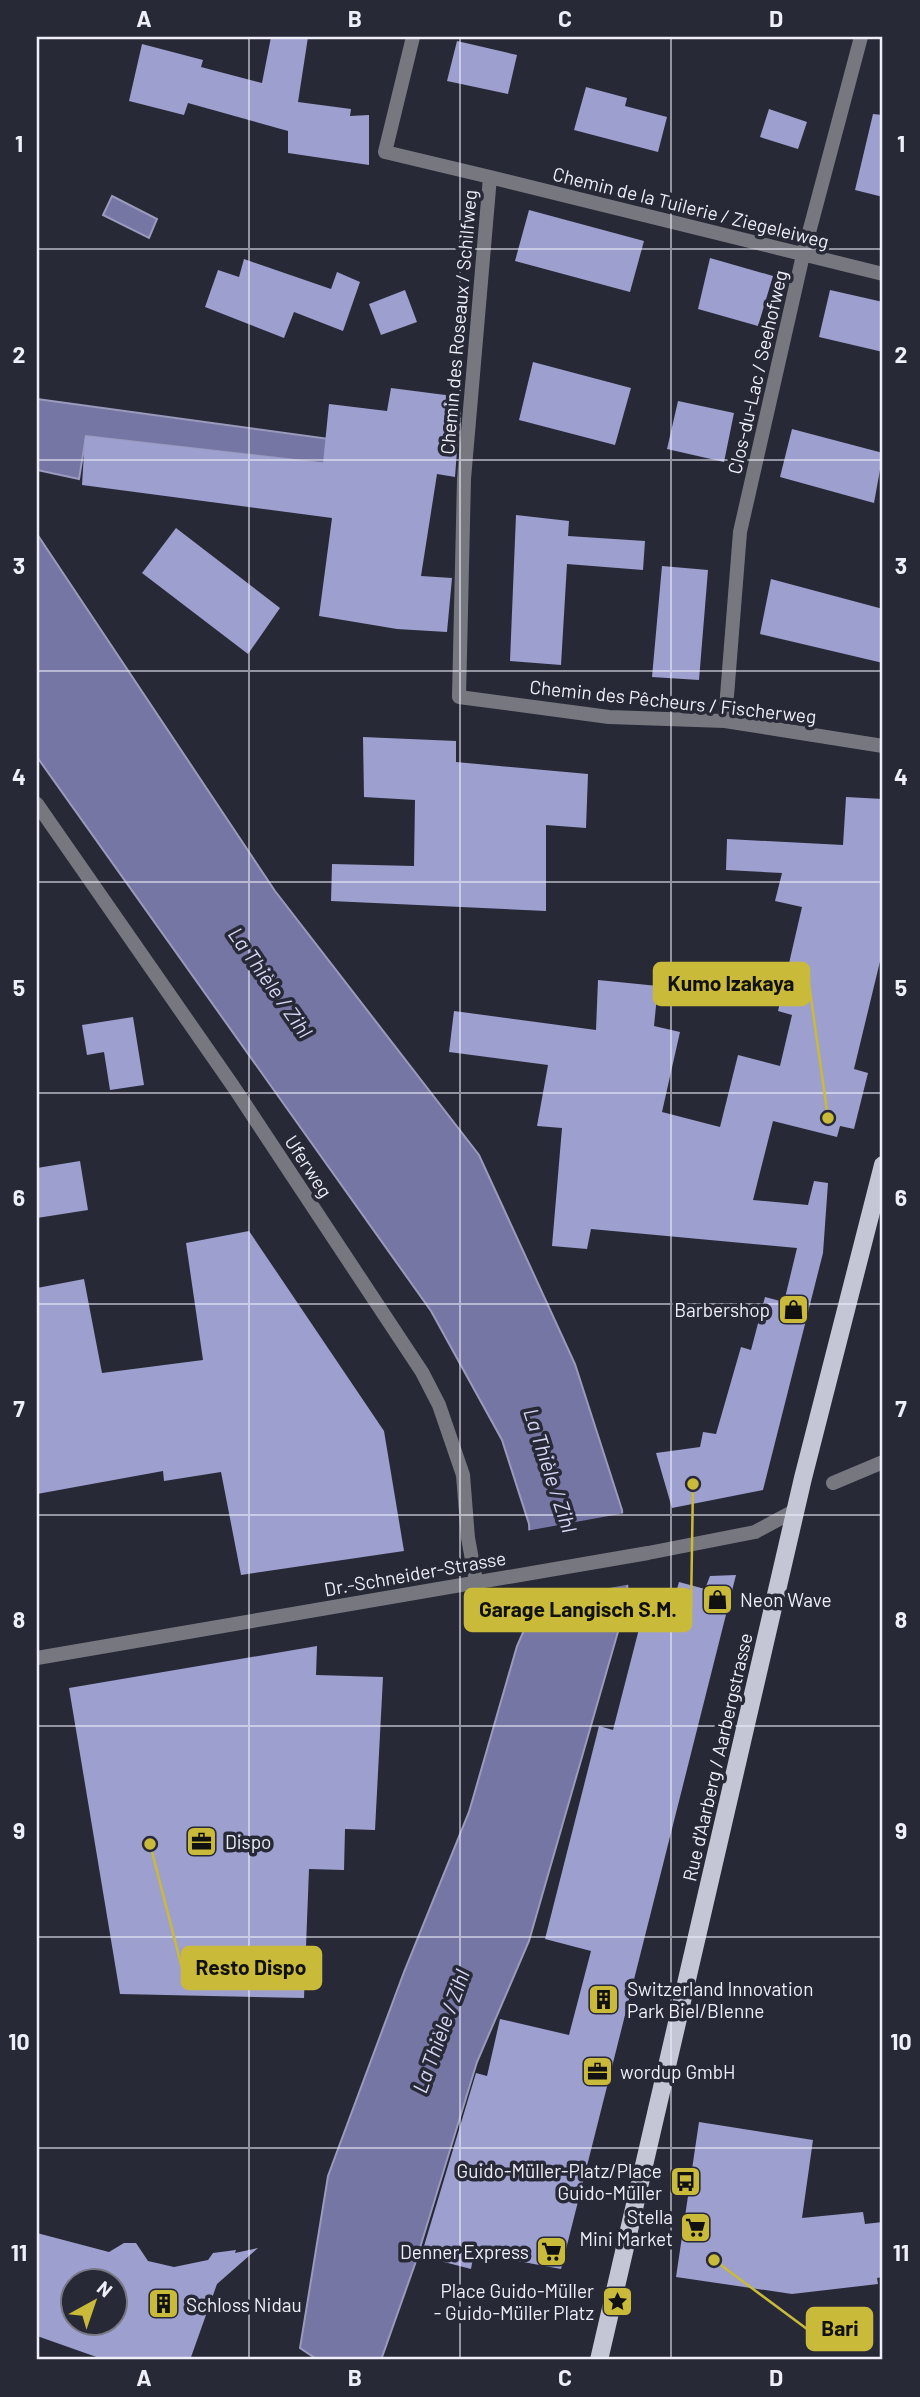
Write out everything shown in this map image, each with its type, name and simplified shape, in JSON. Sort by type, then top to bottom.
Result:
[{"type":"main road","name":"Rue d'Aarberg / Aarbergstrasse","points":[[599,2360],[796,1510],[883,1165]]},
{"type":"street","name":"Chemin des Roseaux / Schilfweg","points":[[413,37],[385,152],[490,177],[464,480],[459,696]]},
{"type":"street","name":"Clos-du-Lac / Seehofweg","points":[[725,721],[740,532],[803,255],[861,37]]},
{"type":"street","name":"Chemin de la Tuilerie / Ziegeleiweg","points":[[490,177],[883,274]]},
{"type":"street","name":"Chemin des Pêcheurs / Fischerweg","points":[[459,696],[609,717],[725,721],[883,746]]},
{"type":"street","name":"Uferweg","points":[[37,804],[233,1086],[422,1372],[439,1405],[463,1475],[468,1538],[476,1581]]},
{"type":"street","points":[[833,1483],[883,1462]]},
{"type":"street","name":"Dr.-Schneider-Strasse","points":[[37,1658],[648,1553],[755,1532],[796,1510]]},
{"type":"water","points":[[112,196],[157,219],[149,238],[103,215]]},
{"type":"water","points":[[37,399],[381,446],[381,470],[86,436],[79,479],[37,470]]},
{"type":"water","name":"La Thièle / Zihl","points":[[37,534],[275,891],[479,1155],[575,1364],[622,1510],[628,1597],[529,1941],[477,2062],[415,2264],[381,2360],[318,2360],[300,2348],[328,2176],[404,1972],[469,1812],[517,1646],[533,1610],[529,1524],[502,1440],[431,1311],[37,757]]},
{"type":"pier","points":[[625,1513],[632,1584],[529,1602],[526,1531]]},
{"type":"building","points":[[271,37],[308,37],[298,102],[351,109],[350,116],[369,115],[369,165],[288,153],[288,131],[188,103],[184,115],[129,101],[142,44],[203,60],[201,67],[262,83]]},
{"type":"building","points":[[457,41],[517,55],[508,94],[447,81]]},
{"type":"building","points":[[586,87],[627,98],[625,106],[667,117],[658,152],[574,130]]},
{"type":"building","points":[[769,109],[807,122],[798,149],[760,137]]},
{"type":"building","points":[[873,114],[883,115],[883,197],[855,190]]},
{"type":"building","points":[[529,210],[644,241],[630,292],[515,261]]},
{"type":"building","points":[[710,258],[773,276],[758,326],[698,309]]},
{"type":"building","points":[[244,259],[331,289],[337,272],[360,282],[343,331],[294,312],[284,338],[205,307],[218,270],[239,277]]},
{"type":"building","points":[[405,290],[417,322],[381,335],[369,304]]},
{"type":"building","points":[[830,290],[883,302],[883,352],[819,337]]},
{"type":"building","points":[[533,362],[631,388],[615,445],[519,420]]},
{"type":"building","points":[[391,388],[461,397],[455,477],[437,474],[421,576],[452,578],[447,632],[397,629],[319,616],[332,518],[82,485],[85,436],[323,463],[329,404],[387,411]]},
{"type":"building","points":[[678,401],[734,413],[724,462],[667,449]]},
{"type":"building","points":[[792,429],[883,453],[874,503],[780,477]]},
{"type":"building","points":[[516,515],[569,521],[568,536],[645,541],[643,570],[567,564],[561,665],[510,661]]},
{"type":"building","points":[[176,528],[280,608],[248,654],[142,573]]},
{"type":"building","points":[[662,566],[708,570],[699,680],[652,677]]},
{"type":"building","points":[[771,579],[883,609],[883,663],[760,634]]},
{"type":"building","points":[[363,737],[456,741],[456,762],[588,774],[586,828],[546,825],[546,911],[331,901],[332,864],[414,866],[415,800],[364,797]]},
{"type":"building","points":[[846,797],[883,799],[883,949],[854,1069],[868,1073],[854,1129],[840,1126],[837,1137],[773,1121],[753,1200],[808,1205],[814,1181],[828,1183],[823,1253],[763,1490],[672,1508],[656,1453],[700,1447],[703,1432],[716,1434],[741,1347],[751,1350],[765,1297],[784,1302],[797,1248],[591,1229],[587,1249],[552,1246],[562,1128],[537,1126],[548,1065],[449,1052],[454,1011],[596,1030],[598,980],[658,986],[654,1026],[680,1032],[662,1112],[720,1127],[738,1055],[780,1066],[792,1015],[778,1011],[802,907],[775,901],[782,873],[726,870],[727,839],[843,845]]},
{"type":"building","points":[[133,1017],[144,1085],[110,1090],[104,1052],[87,1055],[82,1025]]},
{"type":"building","points":[[80,1161],[88,1210],[37,1218],[37,1168]]},
{"type":"building","points":[[249,1231],[384,1431],[404,1551],[241,1575],[221,1472],[164,1481],[163,1471],[37,1494],[37,1288],[84,1279],[102,1373],[203,1360],[186,1243]]},
{"type":"building","points":[[736,1575],[561,2269],[474,2253],[471,2269],[421,2256],[476,2073],[487,2076],[500,2019],[569,2035],[591,1951],[545,1939],[599,1726],[613,1730],[649,1590],[675,1596],[679,1582],[705,1589],[710,1576]]},
{"type":"building","name":"Dispo","points":[[317,1646],[316,1675],[383,1677],[375,1830],[345,1829],[344,1870],[309,1869],[304,1998],[120,1994],[69,1688]]},
{"type":"building","points":[[699,2122],[813,2140],[802,2218],[863,2212],[865,2224],[883,2222],[883,2277],[877,2278],[878,2284],[792,2294],[676,2277]]},
{"type":"building","name":"Schloss Nidau","points":[[37,2233],[109,2252],[124,2243],[136,2243],[148,2261],[174,2267],[208,2260],[213,2253],[236,2250],[235,2253],[258,2248],[217,2284],[190,2360],[105,2360],[37,2336]]},
{"type":"place","name":"Kumo Izakaya","points":[[828,1118]]},
{"type":"place","name":"Barbershop","points":[[793,1309]]},
{"type":"place","name":"Garage Langisch S.M.","points":[[693,1484]]},
{"type":"place","name":"Neon Wave","points":[[717,1599]]},
{"type":"place","name":"Dispo","points":[[202,1841]]},
{"type":"place","name":"Resto Dispo","points":[[150,1844]]},
{"type":"place","name":"Switzerland Innovation Park Biel/BIenne","points":[[604,1999]]},
{"type":"place","name":"wordup GmbH","points":[[597,2071]]},
{"type":"place","name":"Guido-Müller-Platz/Place Guido-Müller","points":[[685,2181]]},
{"type":"place","name":"Stella Mini Market","points":[[696,2227]]},
{"type":"place","name":"Denner Express","points":[[552,2251]]},
{"type":"place","name":"Bari","points":[[714,2260]]},
{"type":"place","name":"Place Guido-Müller - Guido-Müller Platz","points":[[617,2301]]},
{"type":"place","name":"Schloss Nidau","points":[[163,2304]]}]
